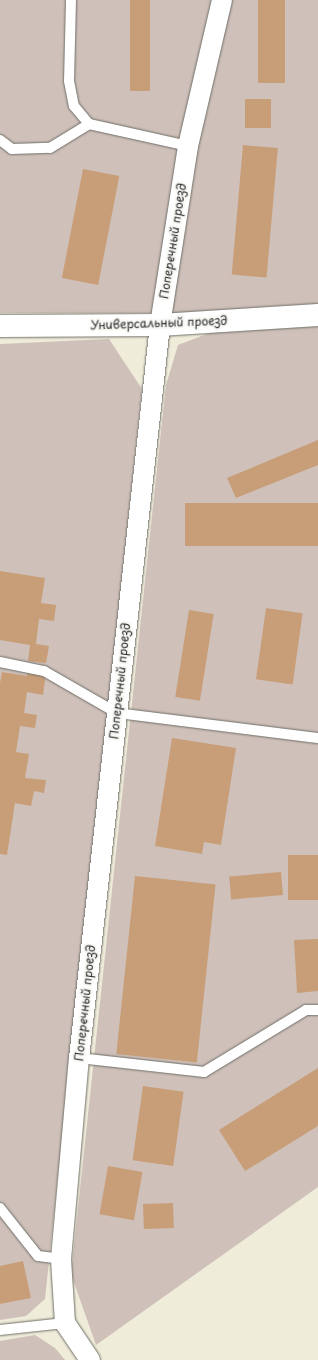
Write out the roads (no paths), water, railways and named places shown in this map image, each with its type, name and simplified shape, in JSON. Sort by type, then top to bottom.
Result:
[{"type":"street","name":"Поперечный проезд","points":[[65,1323],[61,1259],[79,1058],[160,325],[188,146],[222,0]]},
{"type":"street","name":"Универсальный проезд","points":[[0,326],[160,325],[318,315]]},
{"type":"street","points":[[65,1323],[90,1360]]},
{"type":"lane","points":[[71,0],[69,81],[74,106],[89,124],[188,146]]},
{"type":"lane","points":[[0,140],[12,149],[50,148],[89,124]]},
{"type":"lane","points":[[0,662],[44,671],[117,713],[318,738]]},
{"type":"lane","points":[[79,1058],[204,1072],[306,1010],[318,1010]]},
{"type":"lane","points":[[0,1208],[38,1256],[61,1259]]},
{"type":"lane","points":[[0,1330],[65,1323]]}]
